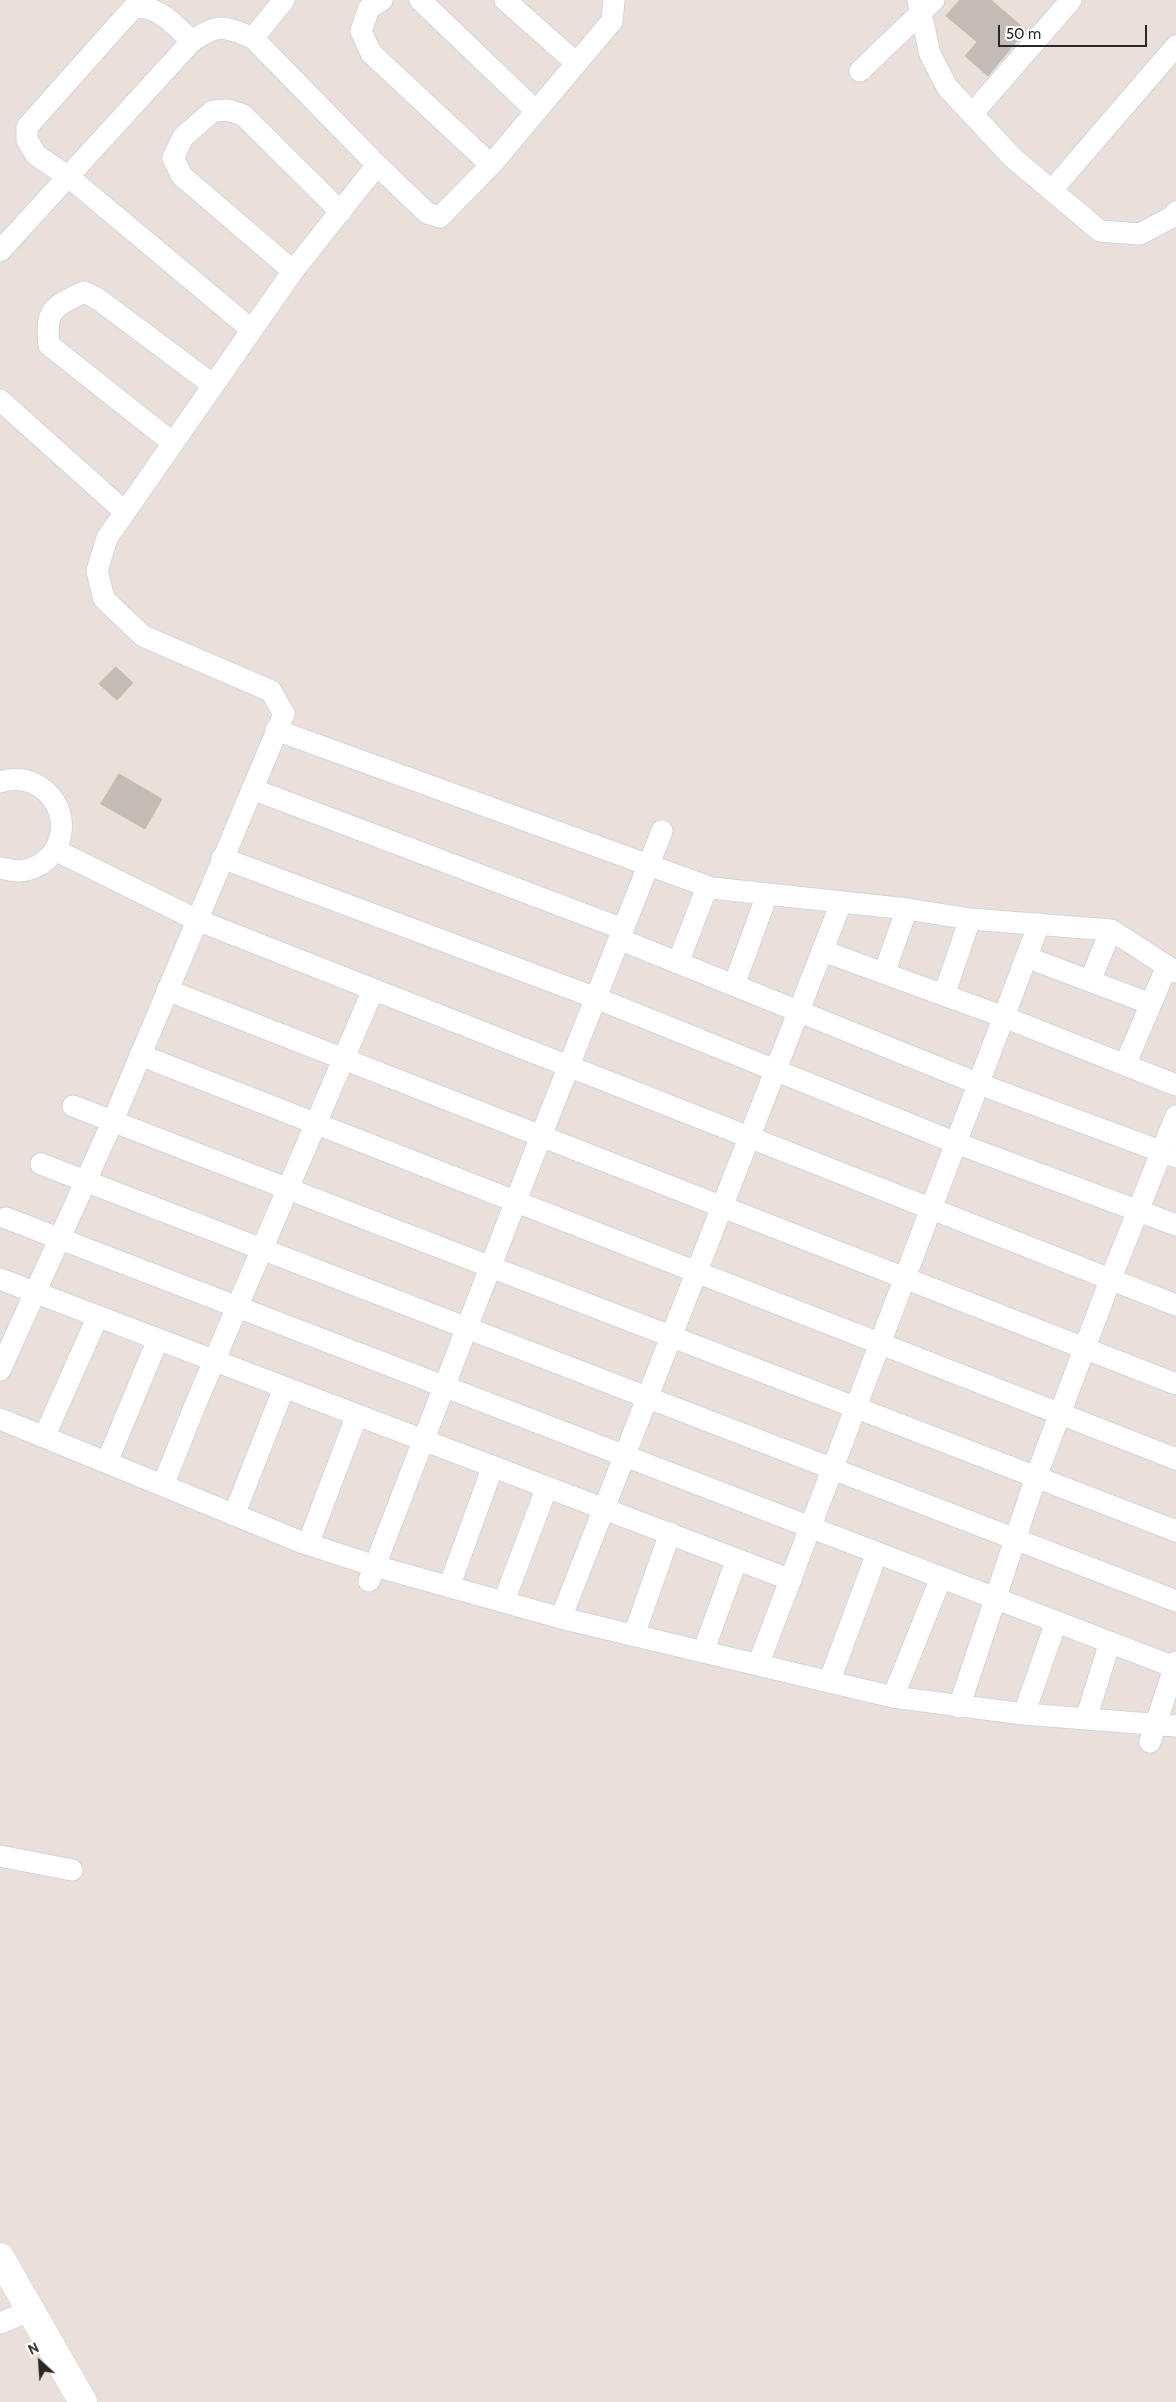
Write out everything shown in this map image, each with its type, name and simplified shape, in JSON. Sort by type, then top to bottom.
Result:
[{"type":"street","points":[[253,38],[284,0]]},
{"type":"street","points":[[382,0],[368,8],[361,31],[371,52],[491,165]]},
{"type":"street","points":[[420,0],[536,111]]},
{"type":"street","points":[[504,0],[576,63]]},
{"type":"street","points":[[0,251],[70,178],[192,41],[212,28],[227,28],[253,38],[377,165],[427,213],[440,217],[491,165],[612,20],[614,0]]},
{"type":"street","points":[[972,114],[1071,0]]},
{"type":"street","points":[[924,5],[930,54],[947,86],[1013,158],[1100,230],[1140,234],[1172,217],[1176,212]]},
{"type":"street","points":[[860,70],[924,5]]},
{"type":"street","points":[[192,41],[156,10],[144,6],[133,8],[27,127],[27,140],[36,155],[70,178],[252,330]]},
{"type":"street","points":[[1052,190],[1176,46]]},
{"type":"street","points":[[293,271],[182,176],[173,158],[183,137],[213,111],[228,110],[244,115],[341,212]]},
{"type":"street","points":[[0,1370],[112,1122],[284,714],[272,692],[143,636],[104,599],[97,571],[107,538],[293,271],[377,165]]},
{"type":"street","points":[[172,443],[49,346],[46,323],[58,305],[84,292],[98,299],[214,385]]},
{"type":"street","points":[[0,400],[125,512]]},
{"type":"street","points":[[276,730],[707,887],[907,909],[970,920],[1111,930],[1171,969],[1151,1004],[1125,1065]]},
{"type":"street","points":[[0,782],[25,779],[45,789],[59,806],[62,829],[55,850],[40,865],[19,871],[0,868]]},
{"type":"street","points":[[252,789],[621,934],[678,963],[979,1084],[1169,1155]]},
{"type":"street","points":[[372,1574],[515,1201],[662,831]]},
{"type":"street","points":[[55,850],[197,920],[1176,1305]]},
{"type":"street","points":[[222,858],[596,998],[956,1143],[1176,1225]]},
{"type":"street","points":[[678,963],[707,887]]},
{"type":"street","points":[[734,985],[767,895]]},
{"type":"street","points":[[561,1618],[841,903]]},
{"type":"street","points":[[884,973],[907,909]]},
{"type":"street","points":[[944,995],[970,920]]},
{"type":"street","points":[[758,1665],[1039,924]]},
{"type":"street","points":[[1090,981],[1111,930]]},
{"type":"street","points":[[823,951],[1004,1017],[1176,1085]]},
{"type":"street","points":[[1026,957],[1151,1004]]},
{"type":"street","points":[[168,990],[1176,1384]]},
{"type":"street","points":[[164,1485],[214,1361],[373,990]]},
{"type":"street","points":[[140,1055],[1176,1459]]},
{"type":"street","points":[[73,1106],[1176,1531]]},
{"type":"street","points":[[959,1706],[1036,1477],[1084,1348],[1138,1211],[1169,1155],[1176,1116]]},
{"type":"street","points":[[41,1164],[1176,1601]]},
{"type":"street","points":[[0,1419],[308,1544],[372,1574],[449,1587],[561,1618],[893,1697],[1024,1714],[1086,1719],[1160,1731],[1175,1665],[1056,1622],[6,1218]]},
{"type":"street","points":[[0,1279],[791,1580]]},
{"type":"street","points":[[44,1437],[98,1316]]},
{"type":"street","points":[[107,1462],[158,1339]]},
{"type":"street","points":[[234,1515],[284,1388]]},
{"type":"street","points":[[308,1544],[357,1415]]},
{"type":"street","points":[[449,1587],[493,1466]]},
{"type":"street","points":[[504,1601],[547,1486]]},
{"type":"street","points":[[634,1635],[670,1534]]},
{"type":"street","points":[[829,1682],[877,1553]]},
{"type":"street","points":[[703,1652],[737,1559]]},
{"type":"street","points":[[893,1697],[941,1578]]},
{"type":"street","points":[[1024,1714],[1056,1622]]},
{"type":"street","points":[[1086,1719],[1110,1642]]},
{"type":"street","points":[[0,1856],[72,1870]]},
{"type":"street","points":[[0,2257],[83,2402]]},
{"type":"street","points":[[0,2323],[32,2310]]},
{"type":"building","points":[[960,0],[991,0],[1026,30],[988,76],[965,56],[977,42],[946,16]]},
{"type":"building","points":[[116,667],[133,683],[117,700],[99,684]]},
{"type":"building","points":[[119,774],[162,799],[145,829],[101,804]]}]
